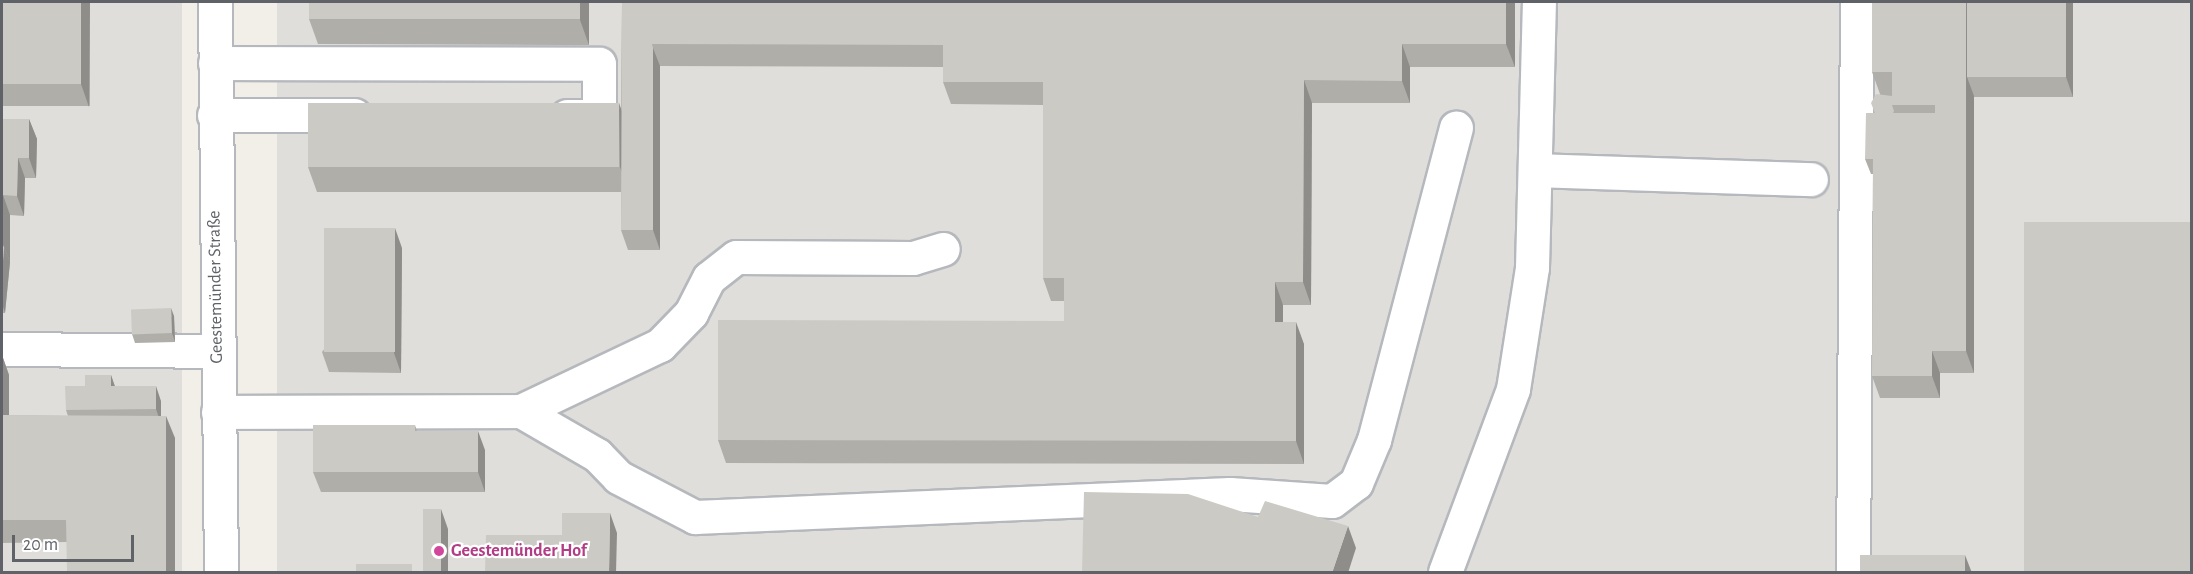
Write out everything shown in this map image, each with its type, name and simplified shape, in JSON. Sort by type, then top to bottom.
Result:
[{"type":"street","name":"Geestemünder Straße","points":[[215,2],[216,351],[221,573]]},
{"type":"street","points":[[1445,573],[1513,389],[1532,267],[1539,2]]},
{"type":"street","points":[[1853,573],[1857,2]]},
{"type":"street","points":[[215,63],[599,64],[599,116],[540,116]]},
{"type":"street","points":[[214,115],[387,116]]},
{"type":"street","points":[[521,411],[597,455],[618,477],[695,517],[1230,494],[1332,501],[1356,483],[1374,440],[1456,128]]},
{"type":"street","points":[[1535,170],[1811,179]]},
{"type":"street","points":[[218,412],[521,411],[660,345],[691,313],[709,278],[736,256],[913,258],[943,249]]},
{"type":"street","points":[[2,349],[216,351]]},
{"type":"shaded area","points":[[2,2],[182,2],[182,572],[2,572]]},
{"type":"shaded area","points":[[277,2],[2191,2],[2191,572],[277,572]]},
{"type":"building","points":[[2,2],[81,2],[81,84],[2,84]]},
{"type":"building","points":[[309,2],[580,2],[580,19],[309,19]]},
{"type":"building","points":[[622,2],[652,2],[653,230],[621,230]]},
{"type":"building","points":[[652,2],[1506,2],[1506,44],[1402,44],[1402,81],[1304,80],[1303,282],[1275,282],[1275,322],[1296,322],[1296,441],[718,440],[718,320],[1064,321],[1064,278],[1043,278],[1043,82],[943,82],[943,45],[652,44]]},
{"type":"building","points":[[1872,2],[1966,2],[1966,351],[1932,351],[1932,376],[1872,376],[1873,152],[1935,152],[1935,105],[1892,105],[1892,72],[1872,72]]},
{"type":"building","points":[[1967,2],[2066,2],[2066,77],[1967,77]]},
{"type":"building","points":[[1876,94],[1892,96],[1893,113],[1875,113],[1871,103]]},
{"type":"building","points":[[308,103],[619,103],[619,167],[308,167]]},
{"type":"building","points":[[1866,113],[1935,113],[1935,152],[1873,152],[1873,159],[1865,159]]},
{"type":"building","points":[[2,119],[29,119],[29,158],[18,158],[17,196],[3,195],[2,242]]},
{"type":"building","points":[[2024,222],[2192,222],[2192,572],[2024,572]]},
{"type":"building","points":[[324,228],[395,228],[395,352],[324,352]]},
{"type":"building","points":[[2,246],[4,247],[2,275]]},
{"type":"building","points":[[171,308],[172,333],[132,334],[131,309]]},
{"type":"building","points":[[85,375],[111,375],[111,386],[156,386],[156,409],[66,410],[65,386],[85,386]]},
{"type":"building","points":[[2,415],[166,416],[166,573],[67,573],[66,520],[2,520]]},
{"type":"building","points":[[313,425],[415,425],[415,431],[478,431],[478,472],[313,472]]},
{"type":"building","points":[[1084,492],[1188,494],[1258,517],[1265,501],[1348,526],[1332,573],[1082,573]]},
{"type":"building","points":[[423,509],[441,509],[441,572],[423,572]]},
{"type":"building","points":[[562,513],[610,513],[609,573],[485,573],[486,535],[562,535]]},
{"type":"building","points":[[1860,555],[1965,555],[1965,572],[1860,572]]},
{"type":"building","points":[[356,564],[412,564],[412,572],[356,572]]},
{"type":"place","name":"Geestemünder Hof","points":[[439,551]]}]
